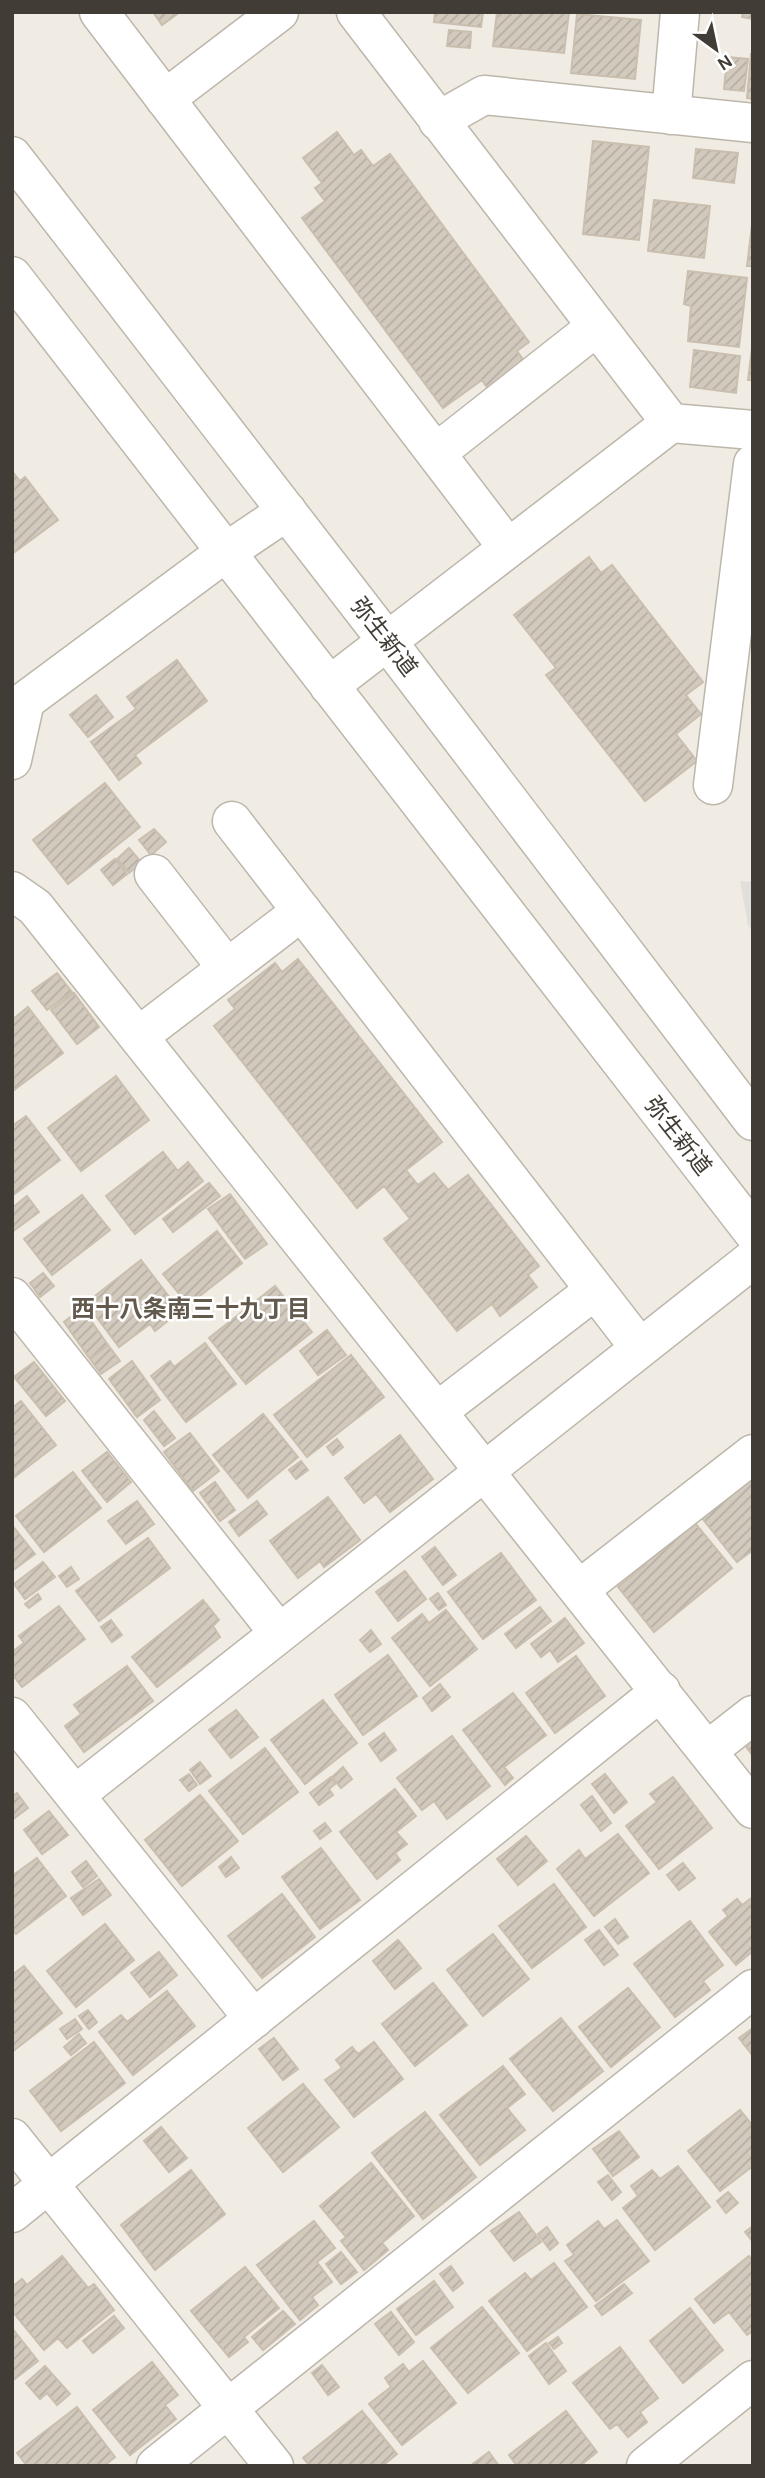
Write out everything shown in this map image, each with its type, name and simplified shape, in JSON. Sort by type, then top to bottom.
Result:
[{"type":"street","points":[[99,12],[508,548]]},
{"type":"street","points":[[165,99],[279,12]]},
{"type":"street","points":[[356,12],[671,423]]},
{"type":"street","points":[[671,115],[680,12]]},
{"type":"street","points":[[438,121],[484,95],[753,123]]},
{"type":"street","name":"弥生新道","points":[[12,156],[387,640],[753,1121]]},
{"type":"street","name":"弥生新道","points":[[12,276],[328,687],[753,1231]]},
{"type":"street","points":[[436,453],[596,327]]},
{"type":"street","points":[[328,687],[671,423],[753,430]]},
{"type":"street","points":[[713,785],[753,464]]},
{"type":"street","points":[[12,760],[26,701],[226,552],[287,512]]},
{"type":"street","points":[[232,821],[640,1348]]},
{"type":"street","points":[[154,874],[227,968]]},
{"type":"street","points":[[12,891],[36,906],[753,1809]]},
{"type":"street","points":[[139,1036],[302,911]]},
{"type":"street","points":[[75,1795],[753,1259]]},
{"type":"street","points":[[438,1410],[595,1290]]},
{"type":"street","points":[[12,1297],[279,1633]]},
{"type":"street","points":[[580,1589],[753,1454]]},
{"type":"street","points":[[12,2213],[661,1691]]},
{"type":"street","points":[[708,1751],[753,1715]]},
{"type":"street","points":[[12,1717],[254,2018]]},
{"type":"street","points":[[156,2466],[753,1989]]},
{"type":"street","points":[[12,2138],[274,2466]]},
{"type":"street","points":[[646,2466],[753,2380]]},
{"type":"shaded area","points":[[740,881],[753,882],[753,932],[748,925]]},
{"type":"building","points":[[153,12],[180,12],[162,25]]},
{"type":"building","points":[[435,12],[483,12],[481,27],[434,22]]},
{"type":"building","points":[[497,12],[569,12],[564,53],[493,46]]},
{"type":"building","points":[[743,12],[753,12],[753,19],[742,17]]},
{"type":"building","points":[[577,14],[641,20],[635,79],[571,73]]},
{"type":"building","points":[[449,30],[471,32],[470,48],[447,46]]},
{"type":"building","points":[[753,54],[753,99],[747,98]]},
{"type":"building","points":[[727,57],[748,59],[744,91],[724,89]]},
{"type":"building","points":[[337,132],[354,155],[361,150],[373,166],[390,154],[529,342],[517,351],[525,362],[488,389],[482,380],[443,408],[302,218],[325,201],[315,188],[322,183],[303,158]]},
{"type":"building","points":[[593,141],[649,147],[639,240],[583,234]]},
{"type":"building","points":[[696,149],[738,153],[734,183],[693,178]]},
{"type":"building","points":[[654,200],[710,206],[704,258],[648,251]]},
{"type":"building","points":[[753,216],[753,266],[747,266]]},
{"type":"building","points":[[688,271],[747,278],[739,347],[688,341],[691,306],[684,304]]},
{"type":"building","points":[[753,340],[753,380],[748,380]]},
{"type":"building","points":[[694,350],[740,356],[736,393],[690,387]]},
{"type":"building","points":[[12,471],[20,481],[25,477],[58,520],[12,554]]},
{"type":"building","points":[[589,557],[601,573],[612,565],[703,682],[686,695],[701,714],[676,734],[697,761],[645,801],[546,675],[556,668],[514,615]]},
{"type":"building","points":[[177,660],[207,701],[135,755],[141,763],[119,780],[91,742],[136,709],[127,697]]},
{"type":"building","points":[[96,695],[113,717],[88,737],[70,715]]},
{"type":"building","points":[[105,783],[140,827],[68,884],[33,840]]},
{"type":"building","points":[[154,829],[166,842],[151,855],[139,840]]},
{"type":"building","points":[[129,848],[142,863],[129,873],[117,859]]},
{"type":"building","points":[[115,859],[127,874],[113,885],[101,870]]},
{"type":"building","points":[[298,959],[442,1142],[406,1170],[418,1185],[434,1173],[448,1190],[468,1175],[539,1266],[528,1275],[537,1287],[500,1316],[492,1304],[457,1331],[384,1239],[410,1219],[384,1186],[357,1208],[214,1026],[235,1009],[228,1000],[275,963],[282,972]]},
{"type":"building","points":[[57,973],[72,992],[47,1010],[32,991]]},
{"type":"building","points":[[74,993],[99,1027],[77,1044],[51,1010]]},
{"type":"building","points":[[28,1007],[63,1053],[14,1090],[12,1020]]},
{"type":"building","points":[[116,1076],[149,1120],[81,1171],[48,1128]]},
{"type":"building","points":[[26,1116],[60,1160],[12,1196],[12,1126]]},
{"type":"building","points":[[163,1152],[178,1171],[188,1162],[203,1181],[135,1234],[106,1196]]},
{"type":"building","points":[[209,1183],[220,1196],[173,1232],[163,1219]]},
{"type":"building","points":[[230,1194],[267,1244],[245,1259],[208,1209]]},
{"type":"building","points":[[82,1195],[110,1230],[52,1275],[24,1239]]},
{"type":"building","points":[[27,1196],[39,1212],[12,1232],[12,1208]]},
{"type":"building","points":[[217,1231],[242,1263],[188,1305],[163,1274]]},
{"type":"building","points":[[141,1260],[180,1311],[155,1331],[150,1324],[119,1347],[86,1303]]},
{"type":"building","points":[[43,1273],[54,1286],[40,1297],[30,1283]]},
{"type":"building","points":[[275,1286],[312,1332],[246,1384],[209,1338]]},
{"type":"building","points":[[82,1308],[108,1345],[90,1359],[64,1322]]},
{"type":"building","points":[[327,1330],[346,1355],[318,1375],[300,1351]]},
{"type":"building","points":[[205,1343],[236,1384],[186,1422],[151,1376],[170,1361],[174,1367]]},
{"type":"building","points":[[108,1345],[120,1361],[101,1374],[90,1359]]},
{"type":"building","points":[[351,1355],[384,1397],[307,1457],[274,1415]]},
{"type":"building","points":[[132,1361],[160,1400],[137,1417],[109,1379]]},
{"type":"building","points":[[34,1362],[65,1401],[46,1416],[14,1377]]},
{"type":"building","points":[[21,1401],[56,1445],[12,1479],[12,1408]]},
{"type":"building","points":[[154,1411],[175,1438],[164,1446],[144,1420]]},
{"type":"building","points":[[263,1414],[298,1457],[248,1498],[213,1455]]},
{"type":"building","points":[[190,1433],[219,1471],[193,1491],[164,1452]]},
{"type":"building","points":[[400,1435],[433,1479],[390,1512],[376,1494],[364,1503],[345,1478]]},
{"type":"building","points":[[337,1439],[343,1447],[333,1455],[327,1447]]},
{"type":"building","points":[[107,1452],[131,1482],[107,1502],[82,1471]]},
{"type":"building","points":[[301,1461],[308,1470],[296,1479],[289,1470]]},
{"type":"building","points":[[73,1472],[101,1508],[44,1552],[16,1516]]},
{"type":"building","points":[[753,1477],[753,1550],[737,1562],[702,1518]]},
{"type":"building","points":[[215,1482],[235,1510],[220,1521],[200,1493]]},
{"type":"building","points":[[328,1497],[360,1540],[324,1567],[320,1561],[298,1578],[270,1541]]},
{"type":"building","points":[[137,1501],[154,1524],[126,1544],[108,1521]]},
{"type":"building","points":[[257,1501],[267,1514],[239,1536],[229,1522]]},
{"type":"building","points":[[695,1523],[732,1568],[654,1632],[618,1587],[646,1564],[640,1557],[659,1541],[665,1548]]},
{"type":"building","points":[[12,1525],[35,1554],[12,1571]]},
{"type":"building","points":[[148,1538],[170,1568],[99,1621],[76,1591]]},
{"type":"building","points":[[435,1547],[456,1575],[443,1585],[422,1557]]},
{"type":"building","points":[[501,1553],[536,1600],[483,1639],[448,1592]]},
{"type":"building","points":[[43,1562],[55,1577],[25,1599],[14,1584]]},
{"type":"building","points":[[71,1567],[79,1579],[67,1587],[59,1576]]},
{"type":"building","points":[[405,1571],[426,1599],[398,1621],[376,1592]]},
{"type":"building","points":[[438,1593],[446,1605],[439,1610],[430,1599]]},
{"type":"building","points":[[38,1594],[41,1599],[29,1608],[25,1604]]},
{"type":"building","points":[[203,1600],[219,1620],[213,1626],[220,1637],[157,1687],[132,1657]]},
{"type":"building","points":[[59,1606],[85,1639],[22,1687],[12,1674],[12,1652],[24,1643],[19,1636]]},
{"type":"building","points":[[540,1607],[551,1621],[516,1648],[505,1634]]},
{"type":"building","points":[[446,1610],[477,1649],[430,1686],[392,1638],[422,1614],[429,1623]]},
{"type":"building","points":[[565,1618],[584,1643],[558,1662],[550,1650],[541,1657],[531,1644]]},
{"type":"building","points":[[111,1620],[122,1635],[112,1642],[101,1627]]},
{"type":"building","points":[[371,1630],[381,1644],[370,1652],[360,1640]]},
{"type":"building","points":[[388,1655],[417,1696],[363,1735],[335,1695]]},
{"type":"building","points":[[576,1656],[605,1696],[555,1733],[526,1693]]},
{"type":"building","points":[[127,1666],[153,1701],[84,1752],[65,1726],[81,1714],[74,1705]]},
{"type":"building","points":[[440,1684],[450,1697],[432,1711],[423,1698]]},
{"type":"building","points":[[513,1693],[546,1735],[504,1767],[513,1778],[505,1785],[463,1730]]},
{"type":"building","points":[[323,1700],[357,1743],[305,1784],[271,1740]]},
{"type":"building","points":[[236,1710],[258,1737],[231,1758],[209,1730]]},
{"type":"building","points":[[384,1733],[396,1750],[381,1761],[369,1744]]},
{"type":"building","points":[[452,1736],[490,1786],[447,1819],[434,1801],[422,1810],[397,1778]]},
{"type":"building","points":[[753,1737],[753,1756],[744,1744]]},
{"type":"building","points":[[265,1748],[298,1792],[243,1834],[209,1791]]},
{"type":"building","points":[[200,1762],[211,1776],[200,1784],[190,1770]]},
{"type":"building","points":[[343,1767],[352,1779],[341,1788],[332,1777]]},
{"type":"building","points":[[189,1774],[197,1785],[189,1791],[180,1780]]},
{"type":"building","points":[[605,1774],[627,1802],[614,1813],[592,1784]]},
{"type":"building","points":[[331,1777],[335,1784],[329,1789],[333,1795],[319,1805],[310,1793]]},
{"type":"building","points":[[673,1777],[712,1828],[659,1869],[626,1826],[657,1802],[650,1794]]},
{"type":"building","points":[[395,1789],[416,1816],[396,1832],[407,1844],[395,1853],[400,1860],[377,1879],[340,1832]]},
{"type":"building","points":[[17,1793],[28,1808],[12,1820],[12,1797]]},
{"type":"building","points":[[200,1795],[238,1841],[182,1886],[145,1840]]},
{"type":"building","points":[[592,1796],[611,1823],[601,1831],[581,1805]]},
{"type":"building","points":[[49,1811],[68,1835],[42,1854],[24,1830]]},
{"type":"building","points":[[325,1823],[331,1831],[320,1839],[314,1831]]},
{"type":"building","points":[[618,1834],[649,1873],[594,1916],[557,1869],[579,1850],[585,1859]]},
{"type":"building","points":[[526,1836],[547,1861],[518,1885],[497,1859]]},
{"type":"building","points":[[321,1848],[360,1900],[320,1929],[282,1877]]},
{"type":"building","points":[[231,1857],[239,1868],[226,1877],[219,1867]]},
{"type":"building","points":[[37,1858],[66,1896],[16,1934],[12,1930],[12,1876]]},
{"type":"building","points":[[86,1861],[97,1876],[83,1887],[72,1872]]},
{"type":"building","points":[[683,1863],[695,1878],[679,1890],[667,1875]]},
{"type":"building","points":[[99,1879],[111,1895],[83,1915],[71,1898]]},
{"type":"building","points":[[554,1884],[586,1927],[532,1968],[499,1926]]},
{"type":"building","points":[[282,1894],[315,1937],[262,1978],[228,1936]]},
{"type":"building","points":[[753,1897],[753,1951],[736,1965],[709,1932],[728,1916],[723,1910],[737,1899],[742,1905]]},
{"type":"building","points":[[615,1919],[628,1937],[618,1944],[605,1927]]},
{"type":"building","points":[[690,1921],[723,1965],[703,1981],[710,1990],[675,2017],[634,1964]]},
{"type":"building","points":[[105,1924],[134,1960],[76,2007],[47,1971]]},
{"type":"building","points":[[599,1930],[618,1955],[604,1965],[585,1940]]},
{"type":"building","points":[[493,1934],[529,1979],[483,2016],[447,1970]]},
{"type":"building","points":[[398,1940],[421,1968],[395,1989],[373,1961]]},
{"type":"building","points":[[159,1952],[177,1975],[150,1997],[131,1973]]},
{"type":"building","points":[[24,1966],[62,2013],[12,2052],[12,1975]]},
{"type":"building","points":[[433,1983],[467,2025],[415,2066],[382,2024]]},
{"type":"building","points":[[628,1988],[660,2027],[611,2067],[579,2027]]},
{"type":"building","points":[[167,1991],[195,2026],[133,2075],[99,2032],[121,2015],[127,2022]]},
{"type":"building","points":[[88,2010],[97,2022],[89,2029],[79,2016]]},
{"type":"building","points":[[561,2018],[603,2071],[553,2111],[510,2059]]},
{"type":"building","points":[[75,2019],[82,2029],[67,2039],[60,2029]]},
{"type":"building","points":[[753,2028],[753,2056],[739,2038]]},
{"type":"building","points":[[79,2034],[86,2043],[71,2055],[64,2047]]},
{"type":"building","points":[[274,2038],[298,2069],[283,2080],[259,2049]]},
{"type":"building","points":[[94,2042],[125,2083],[61,2131],[30,2091]]},
{"type":"building","points":[[374,2042],[403,2079],[354,2117],[325,2080],[342,2068],[336,2060],[352,2047],[358,2054]]},
{"type":"building","points":[[503,2066],[525,2094],[507,2108],[525,2130],[480,2165],[440,2115]]},
{"type":"building","points":[[303,2084],[339,2127],[283,2172],[248,2128]]},
{"type":"building","points":[[740,2110],[753,2126],[753,2166],[720,2191],[688,2151]]},
{"type":"building","points":[[425,2112],[476,2177],[423,2219],[372,2153]]},
{"type":"building","points":[[161,2127],[187,2158],[169,2172],[144,2141]]},
{"type":"building","points":[[619,2131],[639,2157],[613,2176],[593,2149]]},
{"type":"building","points":[[371,2163],[414,2216],[382,2243],[388,2250],[364,2270],[341,2241],[346,2237],[320,2206]]},
{"type":"building","points":[[678,2166],[710,2207],[655,2250],[623,2208],[638,2196],[631,2186],[652,2170],[660,2179]]},
{"type":"building","points":[[191,2170],[225,2214],[155,2270],[121,2225]]},
{"type":"building","points":[[608,2175],[621,2192],[612,2200],[598,2182]]},
{"type":"building","points":[[728,2192],[738,2203],[726,2213],[717,2201]]},
{"type":"building","points":[[519,2212],[541,2242],[514,2261],[491,2231]]},
{"type":"building","points":[[617,2220],[649,2261],[596,2301],[565,2261],[574,2255],[567,2245],[598,2221],[604,2229]]},
{"type":"building","points":[[314,2221],[335,2248],[317,2262],[332,2282],[312,2297],[318,2305],[300,2320],[257,2265]]},
{"type":"building","points":[[753,2226],[753,2242],[745,2232]]},
{"type":"building","points":[[547,2227],[558,2243],[550,2250],[538,2234]]},
{"type":"building","points":[[341,2252],[357,2272],[341,2284],[326,2264]]},
{"type":"building","points":[[62,2256],[88,2288],[94,2284],[114,2310],[67,2348],[58,2338],[44,2350],[12,2311],[12,2287],[22,2279],[27,2285]]},
{"type":"building","points":[[749,2256],[753,2261],[753,2331],[747,2335],[729,2312],[714,2323],[695,2299]]},
{"type":"building","points":[[554,2263],[587,2307],[527,2351],[489,2301],[525,2273],[531,2280]]},
{"type":"building","points":[[451,2266],[463,2283],[453,2291],[440,2274]]},
{"type":"building","points":[[245,2267],[279,2308],[244,2337],[248,2342],[229,2357],[191,2311]]},
{"type":"building","points":[[434,2281],[453,2307],[416,2335],[397,2309]]},
{"type":"building","points":[[624,2284],[632,2293],[602,2315],[595,2306]]},
{"type":"building","points":[[482,2307],[519,2353],[468,2393],[431,2348]]},
{"type":"building","points":[[690,2308],[723,2350],[683,2383],[650,2341]]},
{"type":"building","points":[[283,2311],[295,2324],[263,2350],[252,2337]]},
{"type":"building","points":[[391,2312],[414,2342],[399,2355],[375,2324]]},
{"type":"building","points":[[114,2316],[124,2328],[93,2353],[83,2341]]},
{"type":"building","points":[[12,2328],[38,2361],[12,2381]]},
{"type":"building","points":[[558,2337],[562,2343],[554,2349],[549,2343]]},
{"type":"building","points":[[546,2343],[566,2371],[549,2384],[529,2356]]},
{"type":"building","points":[[620,2347],[658,2398],[640,2412],[647,2422],[628,2437],[617,2424],[610,2429],[573,2383]]},
{"type":"building","points":[[423,2361],[456,2403],[402,2445],[369,2404],[391,2387],[385,2378],[403,2364],[409,2372]]},
{"type":"building","points":[[152,2362],[178,2395],[165,2405],[176,2419],[130,2455],[93,2410]]},
{"type":"building","points":[[322,2365],[339,2387],[328,2395],[312,2373]]},
{"type":"building","points":[[45,2366],[70,2394],[57,2405],[47,2393],[40,2399],[26,2383]]},
{"type":"building","points":[[77,2407],[115,2457],[104,2466],[27,2466],[17,2453]]},
{"type":"building","points":[[362,2411],[397,2454],[382,2466],[310,2466],[303,2458]]},
{"type":"building","points":[[566,2411],[597,2452],[580,2466],[517,2466],[509,2455]]},
{"type":"building","points":[[489,2452],[499,2466],[470,2466]]},
{"type":"district","name":"西十八条南三十九丁目","points":[[191,1309]]}]
